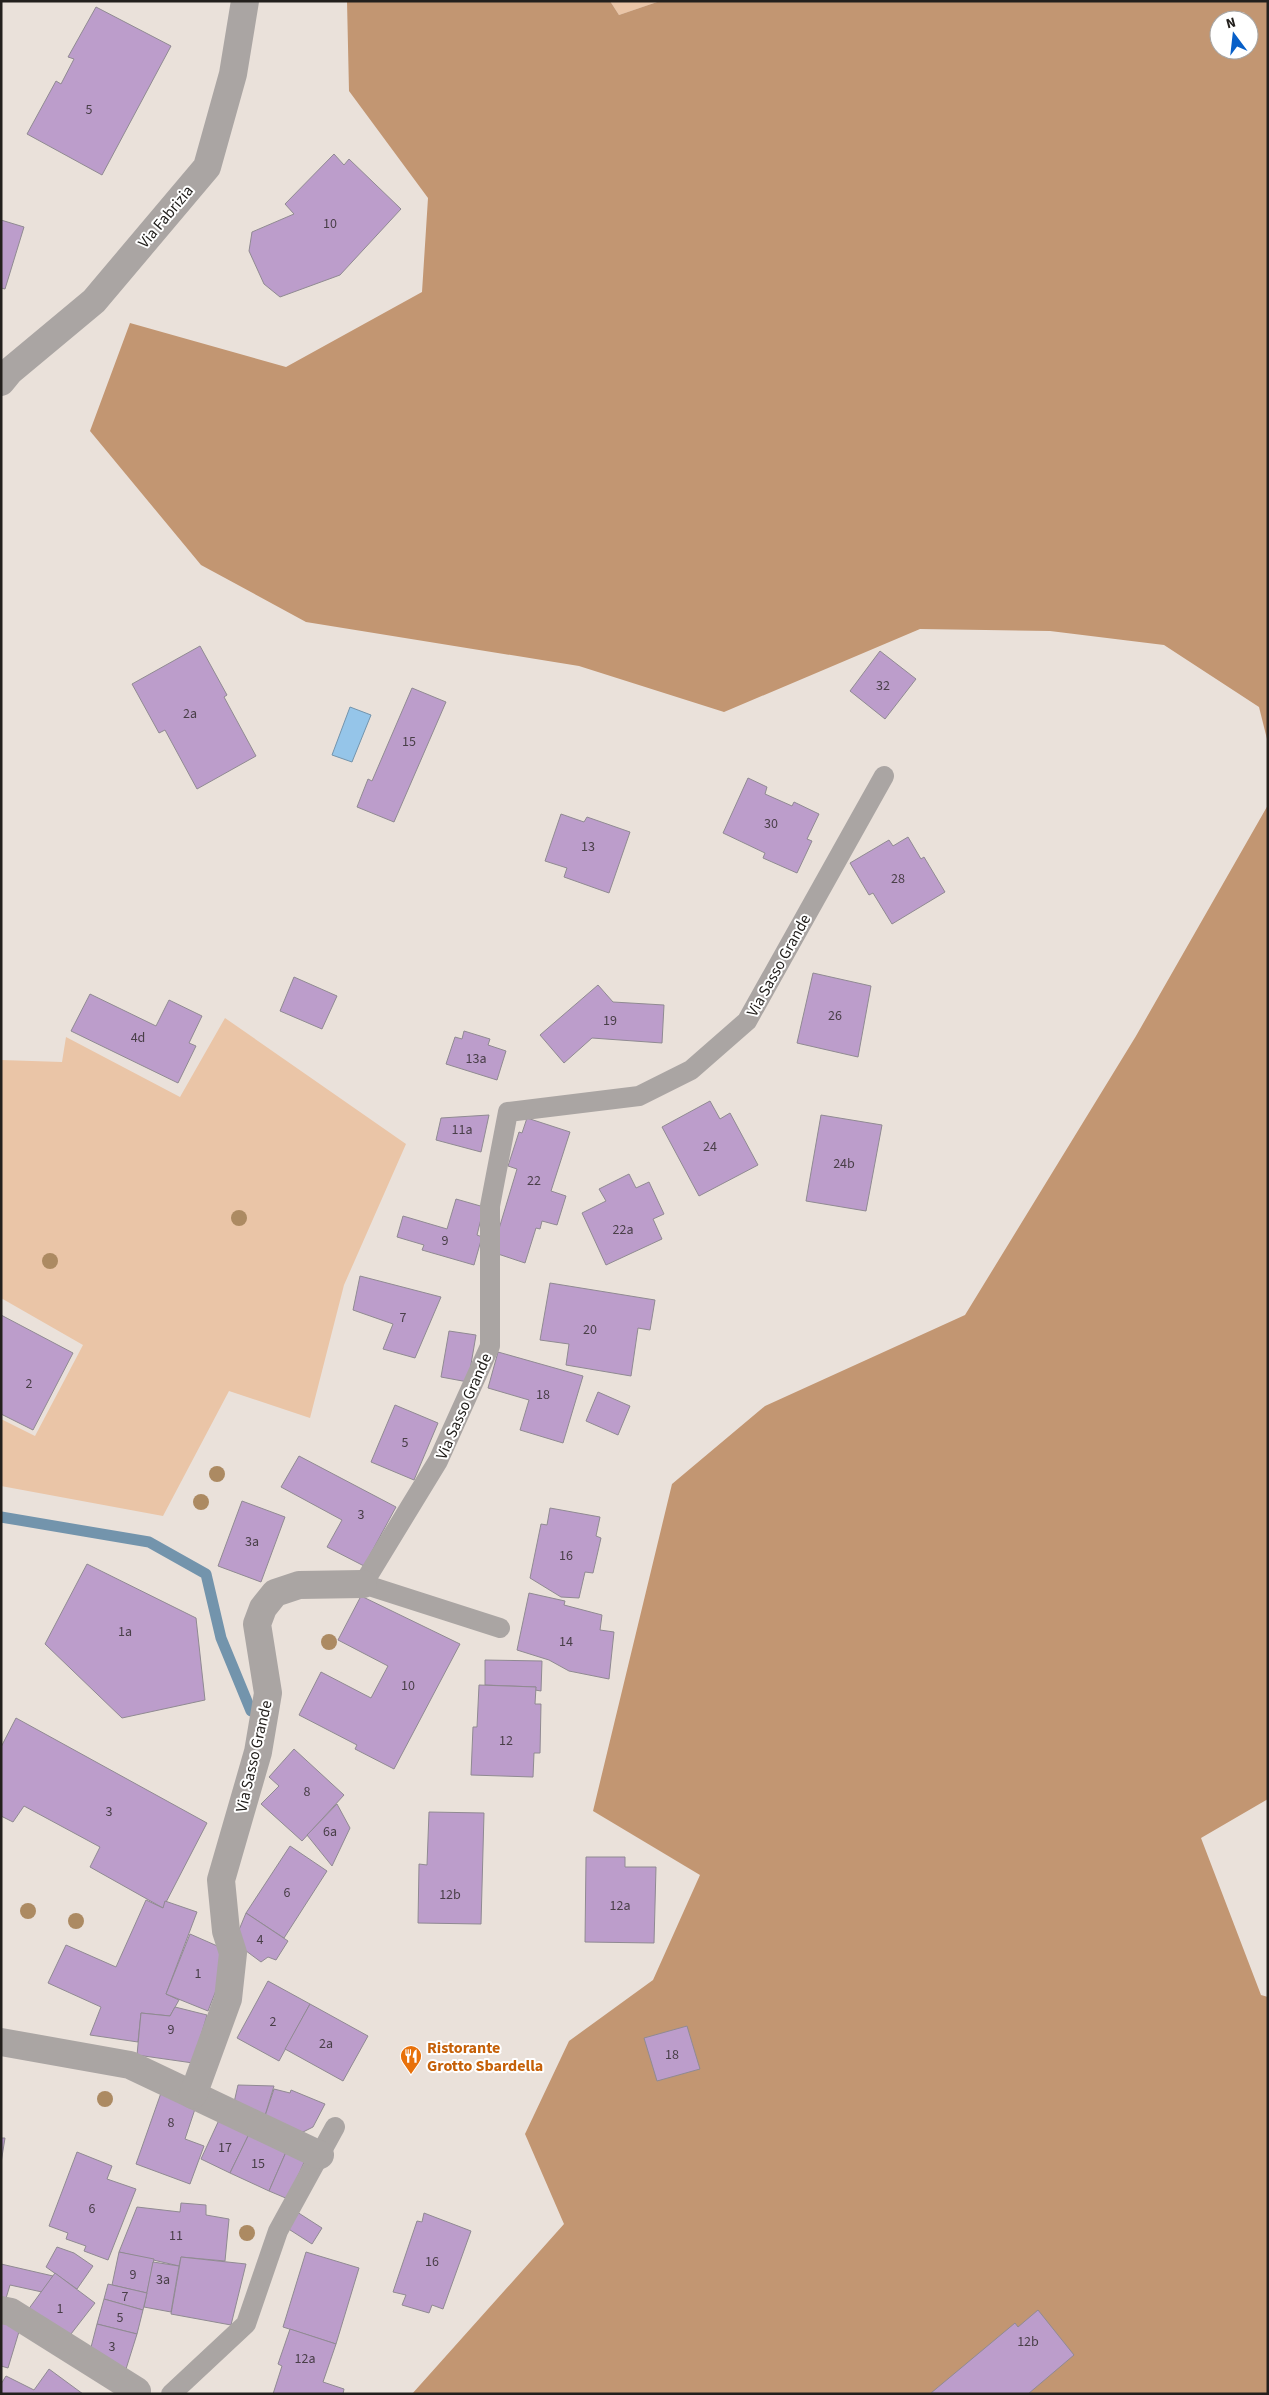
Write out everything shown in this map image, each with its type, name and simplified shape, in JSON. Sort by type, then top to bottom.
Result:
[{"type":"street","name":"Via Fabrizia","points":[[1,382],[10,371],[94,301],[207,167],[233,74],[244,2]]},
{"type":"street","name":"Via Sasso Grande","points":[[193,2095],[228,1999],[233,1953],[226,1932],[221,1880],[258,1752],[268,1693],[257,1624],[263,1608],[275,1593],[299,1586],[363,1584]]},
{"type":"street","points":[[1,2042],[130,2066],[320,2155]]},
{"type":"street","points":[[1,2310],[11,2312],[142,2393]]},
{"type":"lane","name":"Via Sasso Grande","points":[[363,1584],[438,1462],[490,1346],[490,1206],[508,1112],[639,1096],[691,1070],[747,1021],[884,776]]},
{"type":"lane","points":[[363,1584],[500,1628]]},
{"type":"lane","points":[[171,2394],[246,2324],[278,2231],[335,2127]]},
{"type":"shaded area","points":[[347,1],[610,1],[619,15],[660,1],[1268,1],[1268,743],[1259,707],[1164,645],[1050,631],[920,629],[724,712],[579,666],[306,622],[201,565],[90,431],[130,323],[286,367],[422,292],[428,198],[349,91]]},
{"type":"shaded area","points":[[610,1],[660,1],[619,15]]},
{"type":"shaded area","points":[[1268,805],[1268,1799],[1201,1838],[1261,1995],[1268,1997],[1268,2394],[412,2394],[564,2224],[525,2134],[569,2041],[653,1980],[700,1875],[593,1811],[672,1484],[765,1406],[965,1315],[1136,1036]]},
{"type":"shaded area","points":[[225,1018],[406,1144],[344,1285],[310,1418],[229,1391],[163,1516],[1,1486],[1,1419],[35,1436],[83,1345],[1,1298],[1,1060],[62,1062],[66,1037],[180,1097]]},
{"type":"water","points":[[350,707],[371,715],[352,762],[332,755]]},
{"type":"building","points":[[96,7],[171,46],[102,175],[27,134],[56,81],[61,84],[74,59],[68,57]]},
{"type":"building","points":[[334,154],[344,165],[349,159],[401,209],[340,275],[280,297],[264,284],[249,251],[252,232],[294,214],[285,204]]},
{"type":"building","points":[[1,220],[24,227],[5,289],[1,288]]},
{"type":"building","points":[[200,646],[227,695],[224,697],[256,756],[197,789],[165,730],[159,733],[132,684]]},
{"type":"building","points":[[880,651],[916,679],[885,719],[850,691]]},
{"type":"building","points":[[412,688],[446,702],[394,822],[357,807],[368,779],[372,781]]},
{"type":"building","points":[[748,778],[767,787],[765,794],[792,806],[794,802],[819,814],[807,839],[812,841],[797,873],[763,858],[765,853],[723,833]]},
{"type":"building","points":[[561,814],[584,822],[587,817],[630,832],[609,893],[564,877],[567,868],[545,861]]},
{"type":"building","points":[[908,837],[921,859],[924,857],[945,892],[892,924],[873,893],[869,895],[850,863],[889,840],[893,846]]},
{"type":"building","points":[[813,973],[871,986],[858,1057],[797,1043]]},
{"type":"building","points":[[294,977],[337,996],[322,1029],[280,1011]]},
{"type":"building","points":[[598,985],[613,1002],[664,1005],[662,1043],[592,1038],[564,1063],[540,1035]]},
{"type":"building","points":[[90,994],[156,1026],[169,1000],[202,1016],[189,1043],[196,1046],[178,1083],[71,1031]]},
{"type":"building","points":[[464,1031],[490,1039],[488,1045],[506,1051],[497,1080],[446,1064],[455,1037],[462,1039]]},
{"type":"building","points":[[710,1101],[720,1119],[730,1113],[758,1165],[699,1196],[662,1127]]},
{"type":"building","points":[[489,1115],[481,1152],[436,1140],[441,1118]]},
{"type":"building","points":[[821,1115],[882,1125],[866,1211],[806,1201]]},
{"type":"building","points":[[527,1118],[570,1132],[551,1191],[566,1196],[557,1225],[542,1221],[540,1229],[536,1228],[525,1263],[492,1252],[517,1169],[508,1166],[519,1132],[522,1133]]},
{"type":"building","points":[[629,1174],[636,1188],[649,1182],[664,1214],[653,1219],[662,1239],[606,1265],[582,1213],[606,1201],[599,1189]]},
{"type":"building","points":[[456,1199],[484,1207],[477,1235],[482,1237],[474,1265],[422,1250],[424,1245],[397,1237],[403,1216],[447,1229]]},
{"type":"building","points":[[360,1276],[441,1297],[415,1358],[383,1349],[393,1324],[353,1310]]},
{"type":"building","points":[[550,1283],[655,1300],[650,1330],[638,1328],[631,1376],[566,1365],[569,1344],[540,1340]]},
{"type":"building","points":[[1,1315],[73,1353],[33,1430],[1,1414]]},
{"type":"building","points":[[449,1331],[476,1335],[468,1382],[441,1377]]},
{"type":"building","points":[[498,1352],[583,1376],[563,1443],[520,1430],[529,1400],[488,1388]]},
{"type":"building","points":[[598,1392],[630,1406],[618,1435],[586,1421]]},
{"type":"building","points":[[395,1405],[438,1423],[414,1480],[371,1462]]},
{"type":"building","points":[[299,1456],[396,1507],[364,1566],[327,1547],[342,1520],[281,1487]]},
{"type":"building","points":[[242,1501],[285,1517],[261,1582],[218,1566]]},
{"type":"building","points":[[550,1508],[600,1517],[596,1536],[601,1538],[593,1573],[585,1572],[579,1598],[561,1597],[530,1578],[541,1524],[547,1525]]},
{"type":"building","points":[[87,1564],[196,1618],[205,1700],[122,1718],[45,1644]]},
{"type":"building","points":[[529,1593],[565,1601],[564,1605],[602,1615],[600,1630],[614,1632],[609,1679],[569,1671],[549,1660],[517,1650]]},
{"type":"building","points":[[361,1596],[460,1644],[394,1769],[355,1749],[357,1745],[299,1715],[321,1672],[371,1698],[388,1666],[338,1640]]},
{"type":"building","points":[[485,1660],[542,1661],[541,1691],[535,1690],[536,1687],[485,1685]]},
{"type":"building","points":[[479,1685],[536,1687],[535,1704],[541,1704],[540,1753],[534,1753],[533,1777],[471,1775],[473,1727],[477,1727]]},
{"type":"building","points":[[16,1718],[207,1823],[163,1908],[90,1867],[100,1847],[24,1806],[13,1822],[1,1816],[1,1747]]},
{"type":"building","points":[[294,1749],[344,1795],[302,1841],[261,1804],[279,1786],[269,1777]]},
{"type":"building","points":[[337,1804],[350,1828],[332,1866],[307,1835]]},
{"type":"building","points":[[429,1812],[484,1813],[481,1924],[418,1923],[419,1864],[427,1865]]},
{"type":"building","points":[[290,1846],[327,1871],[284,1938],[246,1913]]},
{"type":"building","points":[[586,1857],[625,1857],[625,1867],[656,1867],[654,1943],[585,1942]]},
{"type":"building","points":[[146,1900],[163,1908],[165,1901],[197,1912],[166,1994],[179,2000],[170,2016],[141,2013],[138,2042],[90,2035],[101,2007],[48,1983],[66,1945],[116,1967]]},
{"type":"building","points":[[246,1913],[288,1941],[276,1960],[268,1957],[261,1962],[234,1942]]},
{"type":"building","points":[[190,1934],[231,1952],[208,2011],[166,1994]]},
{"type":"building","points":[[268,1981],[310,2004],[279,2061],[237,2038]]},
{"type":"building","points":[[310,2004],[368,2036],[343,2081],[285,2049]]},
{"type":"building","points":[[175,2007],[207,2015],[193,2063],[137,2055],[141,2013],[170,2016]]},
{"type":"building","points":[[687,2026],[700,2069],[657,2081],[644,2038]]},
{"type":"building","points":[[238,2085],[274,2086],[264,2119],[233,2107]]},
{"type":"building","points":[[274,2089],[290,2093],[291,2090],[325,2104],[313,2127],[303,2132],[264,2119]]},
{"type":"building","points":[[161,2093],[196,2106],[185,2139],[204,2146],[190,2184],[136,2164]]},
{"type":"building","points":[[219,2120],[249,2134],[230,2173],[201,2159]]},
{"type":"building","points":[[249,2134],[286,2152],[269,2191],[230,2173]]},
{"type":"building","points":[[1,2138],[5,2138],[1,2163]]},
{"type":"building","points":[[77,2152],[112,2166],[107,2179],[136,2189],[108,2260],[84,2251],[86,2246],[66,2239],[68,2233],[49,2226]]},
{"type":"building","points":[[286,2152],[305,2160],[288,2199],[269,2191]]},
{"type":"building","points":[[181,2203],[206,2205],[206,2215],[229,2219],[225,2261],[181,2257],[179,2266],[119,2252],[137,2207],[180,2212]]},
{"type":"building","points":[[297,2212],[322,2228],[312,2244],[287,2228]]},
{"type":"building","points":[[424,2213],[471,2231],[443,2309],[432,2305],[429,2313],[402,2305],[406,2295],[393,2292],[417,2221],[422,2222]]},
{"type":"building","points":[[57,2247],[74,2253],[93,2266],[77,2289],[46,2267]]},
{"type":"building","points":[[119,2252],[154,2259],[147,2293],[112,2285]]},
{"type":"building","points":[[306,2252],[359,2268],[336,2344],[283,2327]]},
{"type":"building","points":[[181,2257],[246,2264],[231,2325],[171,2314]]},
{"type":"building","points":[[153,2262],[179,2266],[171,2312],[144,2307]]},
{"type":"building","points":[[1,2264],[53,2276],[42,2292],[10,2285],[4,2305],[1,2305]]},
{"type":"building","points":[[55,2273],[95,2303],[64,2343],[25,2314]]},
{"type":"building","points":[[108,2284],[147,2293],[143,2310],[104,2299]]},
{"type":"building","points":[[104,2299],[143,2310],[137,2334],[97,2324]]},
{"type":"building","points":[[1038,2310],[1074,2355],[1028,2394],[931,2393],[1015,2323],[1018,2327]]},
{"type":"building","points":[[1,2319],[21,2325],[8,2368],[1,2366]]},
{"type":"building","points":[[97,2324],[137,2334],[126,2369],[88,2359]]},
{"type":"building","points":[[290,2329],[336,2344],[323,2382],[344,2389],[343,2394],[273,2394],[282,2366],[278,2364]]},
{"type":"building","points":[[49,2369],[83,2394],[1,2394],[1,2384],[6,2376],[34,2390]]},
{"type":"waterway","points":[[1,1517],[149,1542],[206,1574],[221,1638],[251,1711]]},
{"type":"place","name":"Ristorante Grotto Sbardella","points":[[411,2075]]}]
